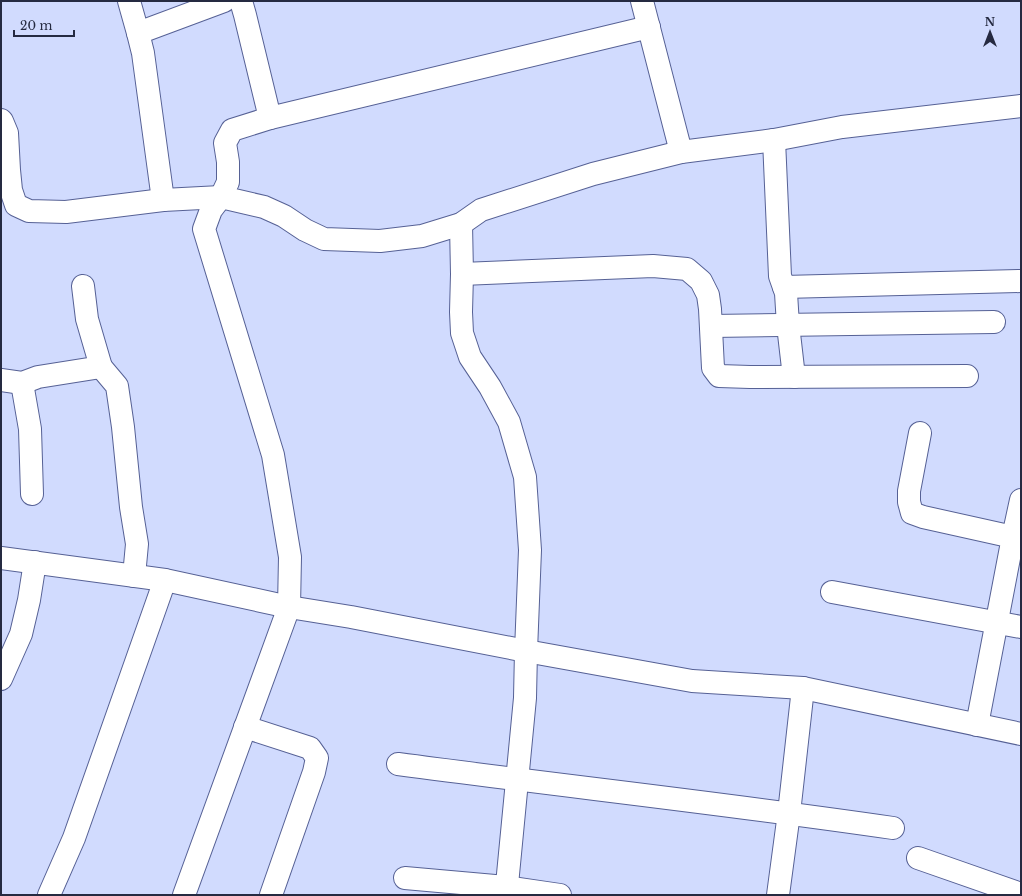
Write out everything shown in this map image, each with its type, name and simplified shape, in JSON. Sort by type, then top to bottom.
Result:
[{"type":"street","points":[[129,1],[143,53],[163,200]]},
{"type":"street","points":[[138,33],[224,1]]},
{"type":"street","points":[[240,1],[245,15],[270,118]]},
{"type":"street","points":[[642,1],[681,152]]},
{"type":"street","points":[[184,895],[289,607],[290,557],[273,455],[204,229],[211,210],[221,197],[228,182],[226,143],[232,130],[270,118],[649,27]]},
{"type":"street","points":[[1,120],[7,133],[11,190],[16,205],[29,211],[66,212],[163,200],[221,197],[264,207],[284,216],[305,230],[324,239],[380,241],[422,236],[461,224],[481,210],[594,174],[681,152],[774,140],[842,128],[1021,106]]},
{"type":"street","points":[[774,140],[780,276],[786,293],[794,377]]},
{"type":"street","points":[[461,224],[462,333],[470,357],[490,387],[509,422],[526,477],[530,550],[525,698],[506,891]]},
{"type":"street","points":[[462,274],[653,266],[687,269],[701,281],[708,295],[713,368],[719,376],[968,376]]},
{"type":"street","points":[[784,287],[1021,281]]},
{"type":"street","points":[[83,286],[86,319],[101,367],[117,386],[123,427],[131,507],[137,544],[134,576]]},
{"type":"street","points":[[711,326],[994,322]]},
{"type":"street","points":[[1,380],[22,383],[38,377],[101,367]]},
{"type":"street","points":[[22,383],[30,429],[32,494]]},
{"type":"street","points":[[920,433],[909,491],[909,502],[912,513],[923,517],[1017,538]]},
{"type":"street","points":[[976,725],[997,623],[1017,538],[1021,500]]},
{"type":"street","points":[[1,558],[165,580],[289,607],[352,617],[526,651],[692,681],[803,688],[1021,734]]},
{"type":"street","points":[[1,679],[21,634],[36,562]]},
{"type":"street","points":[[49,895],[74,838],[165,580]]},
{"type":"street","points":[[832,592],[1021,627]]},
{"type":"street","points":[[778,895],[803,688]]},
{"type":"street","points":[[245,727],[310,748],[317,758],[314,772],[271,895]]},
{"type":"street","points":[[398,764],[789,813],[894,828]]},
{"type":"street","points":[[918,858],[1021,894]]},
{"type":"street","points":[[405,878],[506,891],[560,895]]}]
